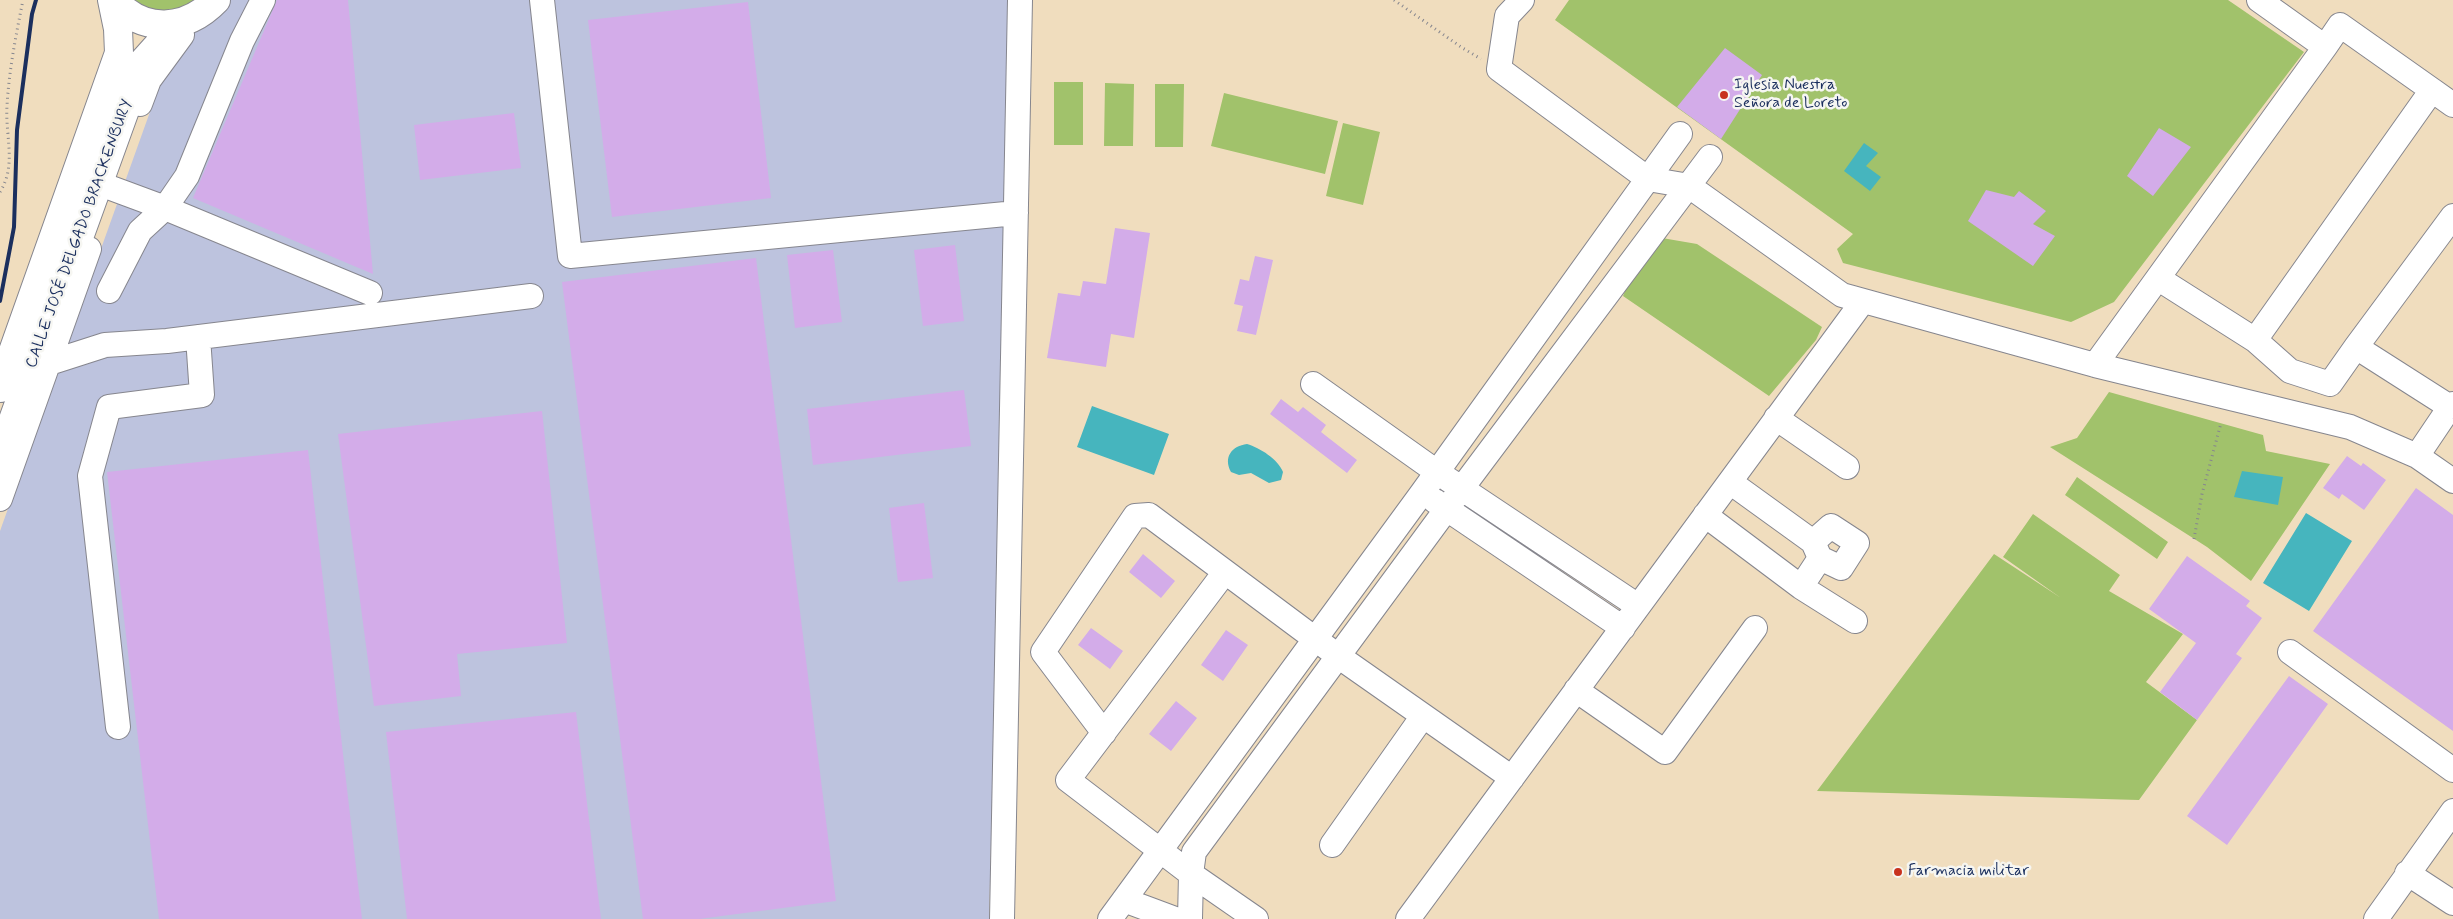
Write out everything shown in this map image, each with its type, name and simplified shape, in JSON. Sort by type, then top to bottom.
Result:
[{"type":"main road","points":[[113,0],[129,14],[153,24],[187,20]]},
{"type":"main road","name":"CALLE JOSÉ DELGADO BRACKENBURY","points":[[0,388],[119,53],[118,29],[113,0]]},
{"type":"main road","name":"CALLE JOSÉ DELGADO BRACKENBURY","points":[[0,456],[142,63],[187,20],[216,0]]},
{"type":"street","points":[[109,291],[140,231],[165,208],[187,176],[242,41],[262,0]]},
{"type":"street","points":[[542,0],[570,256],[1016,212]]},
{"type":"street","points":[[1002,919],[1020,0]]},
{"type":"street","points":[[1522,0],[1507,16],[1499,69],[1648,179],[1689,186],[1842,295],[2095,365],[2350,428],[2417,456],[2453,481]]},
{"type":"street","points":[[2259,0],[2325,47]]},
{"type":"street","points":[[0,499],[149,80],[187,20]]},
{"type":"street","points":[[2095,365],[2340,25],[2453,105]]},
{"type":"street","points":[[2255,340],[2432,90]]},
{"type":"street","points":[[1110,919],[1316,639],[1680,134]]},
{"type":"street","points":[[1190,919],[1190,874],[1194,852],[1447,508],[1710,157]]},
{"type":"street","points":[[111,188],[165,208],[370,293]]},
{"type":"street","points":[[2159,278],[2255,340],[2290,371],[2330,384],[2453,216]]},
{"type":"street","points":[[49,363],[105,345],[198,337],[531,296]]},
{"type":"street","points":[[1408,919],[1863,301]]},
{"type":"street","points":[[64,322],[74,337],[105,345]]},
{"type":"street","points":[[118,727],[90,476],[109,407],[202,396],[198,337]]},
{"type":"street","points":[[2356,347],[2452,405],[2417,456]]},
{"type":"street","points":[[1313,384],[1437,472],[1638,606]]},
{"type":"street","points":[[1776,418],[1847,467]]},
{"type":"street","points":[[1730,482],[1817,550],[1802,587]]},
{"type":"street","points":[[1422,493],[1623,628]]},
{"type":"street","points":[[1104,733],[1042,652],[1134,516],[1149,515],[1338,656],[1512,778]]},
{"type":"street","points":[[1705,515],[1802,587],[1855,622]]},
{"type":"street","points":[[1225,572],[1068,780],[1190,874],[1256,919]]},
{"type":"street","points":[[1576,690],[1665,752],[1755,628]]},
{"type":"street","points":[[2290,652],[2453,770]]},
{"type":"street","points":[[1332,845],[1423,716]]},
{"type":"street","points":[[2376,919],[2453,811]]},
{"type":"street","points":[[2407,873],[2453,903]]},
{"type":"street","points":[[1124,900],[1175,919]]},
{"type":"path","points":[[0,192],[6,183],[10,164],[7,109],[11,61],[23,0]]},
{"type":"path","points":[[1394,0],[1461,47],[1499,69]]},
{"type":"path","points":[[2194,539],[2202,494],[2221,423]]},
{"type":"shaded area","points":[[190,0],[1007,0],[1007,221],[989,919],[0,919],[0,531]]},
{"type":"green space","points":[[131,0],[199,0],[181,9],[165,12],[149,9]]},
{"type":"green space","points":[[1569,0],[2228,0],[2304,52],[2114,302],[2071,322],[1843,263],[1837,249],[1853,234],[1555,20]]},
{"type":"green space","points":[[1054,82],[1083,82],[1083,145],[1054,145]]},
{"type":"green space","points":[[1105,83],[1134,84],[1133,146],[1104,146]]},
{"type":"green space","points":[[1155,84],[1184,84],[1183,147],[1155,147]]},
{"type":"green space","points":[[1224,93],[1338,121],[1325,174],[1211,146]]},
{"type":"green space","points":[[1343,123],[1380,132],[1363,205],[1326,196]]},
{"type":"green space","points":[[1662,238],[1697,244],[1822,327],[1816,340],[1769,396],[1623,296],[1646,242]]},
{"type":"green space","points":[[2109,392],[2263,435],[2266,451],[2330,464],[2251,581],[2207,547],[2050,447],[2077,438]]},
{"type":"green space","points":[[2077,477],[2168,542],[2157,559],[2065,495]]},
{"type":"green space","points":[[2033,514],[2120,575],[2109,591],[2183,634],[2146,682],[2197,720],[2139,800],[1817,791],[1994,554],[2061,598],[2003,557]]},
{"type":"water","points":[[1864,143],[1878,153],[1866,166],[1881,177],[1870,191],[1844,171]]},
{"type":"water","points":[[1092,406],[1169,434],[1154,475],[1077,447]]},
{"type":"water","points":[[1247,444],[1273,458],[1283,472],[1281,480],[1269,483],[1251,473],[1239,475],[1231,472],[1228,462],[1230,453],[1237,447]]},
{"type":"water","points":[[2242,471],[2283,477],[2278,505],[2234,497]]},
{"type":"water","points":[[2306,513],[2352,541],[2309,611],[2263,583]]},
{"type":"building","points":[[277,0],[348,0],[373,274],[193,198]]},
{"type":"building","points":[[748,2],[771,198],[612,217],[588,20]]},
{"type":"building","points":[[1725,48],[1762,75],[1721,139],[1677,107]]},
{"type":"building","points":[[514,113],[521,168],[420,180],[414,125]]},
{"type":"building","points":[[2159,128],[2191,147],[2153,196],[2127,176]]},
{"type":"building","points":[[1986,190],[2014,197],[2019,191],[2046,211],[2033,224],[2055,236],[2033,266],[1968,221]]},
{"type":"building","points":[[1115,228],[1150,233],[1134,338],[1111,334],[1106,367],[1047,358],[1058,293],[1080,296],[1083,281],[1106,284]]},
{"type":"building","points":[[955,245],[964,321],[923,326],[914,250]]},
{"type":"building","points":[[833,250],[842,322],[795,328],[787,255]]},
{"type":"building","points":[[1255,256],[1273,260],[1256,335],[1237,331],[1243,306],[1234,304],[1240,279],[1249,281]]},
{"type":"building","points":[[756,258],[836,901],[699,919],[643,919],[562,282]]},
{"type":"building","points":[[964,390],[971,446],[813,465],[807,409]]},
{"type":"building","points":[[1281,399],[1298,412],[1303,407],[1326,425],[1321,432],[1357,460],[1347,473],[1270,414]]},
{"type":"building","points":[[542,411],[567,643],[457,654],[461,696],[374,706],[338,434]]},
{"type":"building","points":[[308,450],[362,919],[159,919],[107,472]]},
{"type":"building","points":[[2347,456],[2361,466],[2363,463],[2386,480],[2364,510],[2342,494],[2339,499],[2323,488]]},
{"type":"building","points":[[2416,488],[2453,515],[2453,731],[2313,631]]},
{"type":"building","points":[[924,503],[933,578],[898,582],[889,508]]},
{"type":"building","points":[[1143,554],[1175,581],[1161,598],[1129,572]]},
{"type":"building","points":[[2187,556],[2250,601],[2246,606],[2262,618],[2236,654],[2242,658],[2197,720],[2160,692],[2196,643],[2149,609]]},
{"type":"building","points":[[1091,628],[1123,651],[1110,669],[1078,645]]},
{"type":"building","points":[[1226,630],[1248,645],[1223,681],[1201,665]]},
{"type":"building","points":[[2289,676],[2328,704],[2227,845],[2187,816]]},
{"type":"building","points":[[1176,701],[1197,718],[1171,751],[1149,734]]},
{"type":"building","points":[[576,712],[601,919],[407,919],[386,732]]},
{"type":"railway","points":[[0,301],[14,227],[17,130],[32,14],[36,0]]},
{"type":"place","name":"Iglesia Nuestra Señora de Loreto","points":[[1724,95]]},
{"type":"place","name":"Farmacia militar","points":[[1898,872]]}]
